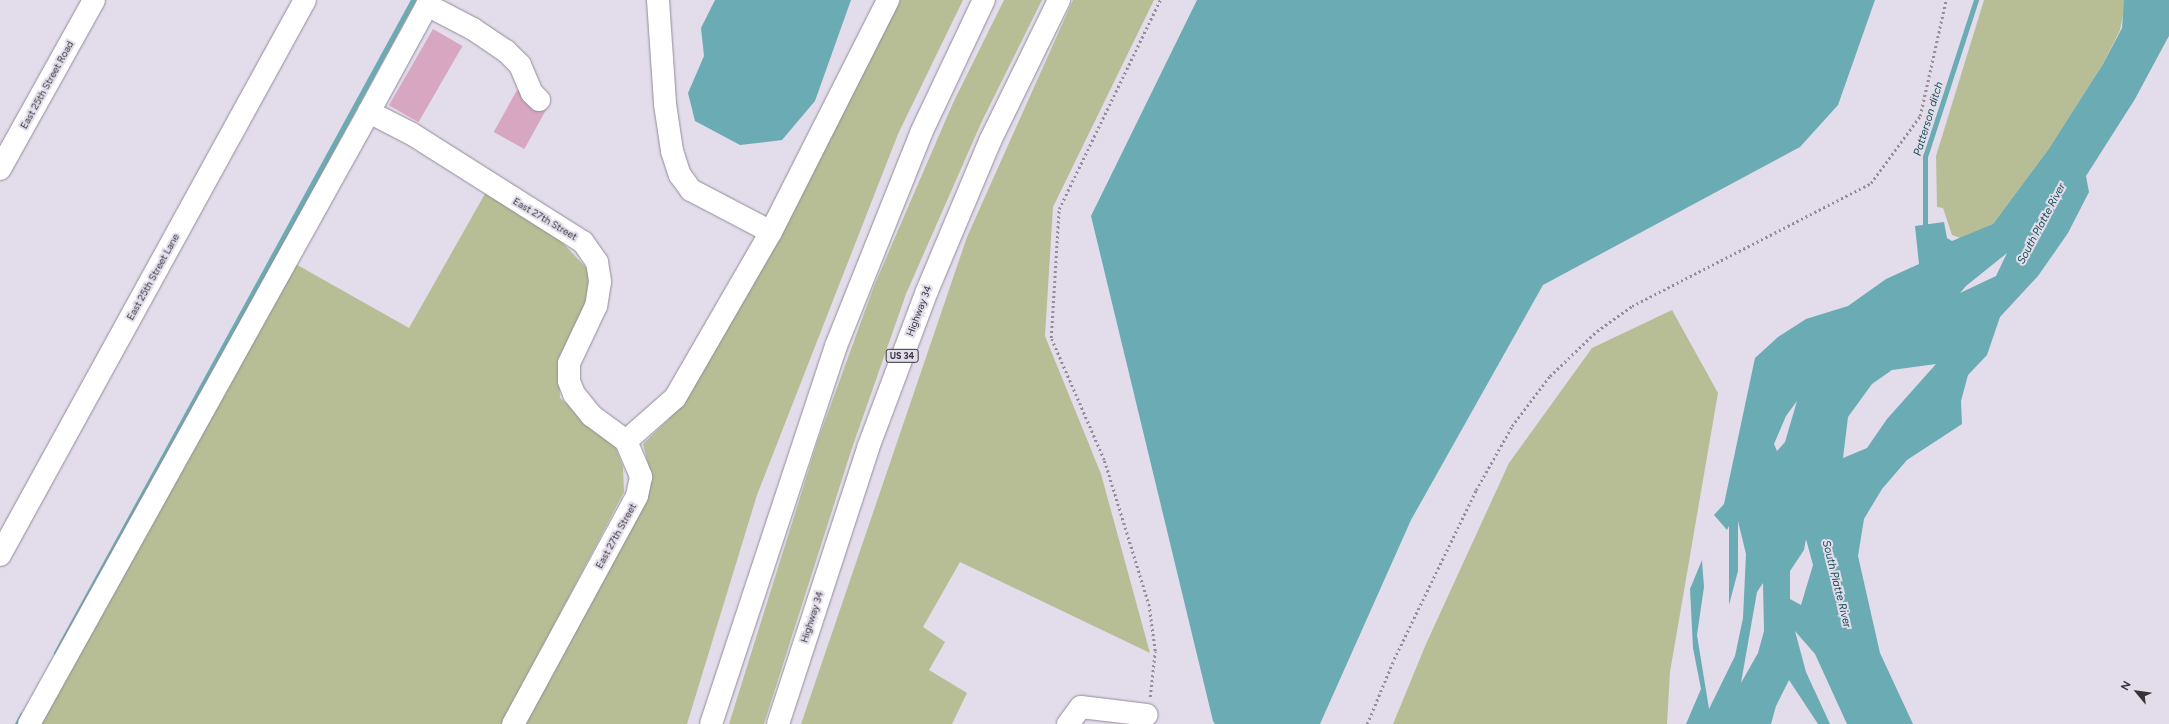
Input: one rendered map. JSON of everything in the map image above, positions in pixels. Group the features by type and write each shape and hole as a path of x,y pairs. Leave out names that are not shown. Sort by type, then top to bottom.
{"main road":[{"name":"East 25th Street Road","path":"0,169 94,0"},
{"name":"East 25th Street Lane","path":"0,555 305,0"},
{"path":"658,0 665,104 672,151 680,175 692,190 771,232"},
{"path":"626,441 676,398 771,232 888,0"},
{"path":"711,724 836,346 922,133 984,0"},
{"name":"Highway 34","path":"778,724 868,448 926,291 990,141 1059,0"},
{"path":"29,724 428,3 473,29 506,51 520,65 532,93 539,100"},
{"name":"East 27th Street","path":"369,112 412,134 583,242 598,262 600,282 596,306 569,363 569,381 574,394 592,416 626,441 641,477 637,496 513,724"},
{"path":"1068,724 1081,707 1147,715"}],"path":[{"path":"1147,715 1155,652 1149,606 1104,460 1052,338 1059,209 1160,0"},
{"path":"1367,724 1394,659 1476,490 1512,426 1550,376 1597,332 1632,306 1871,183 1920,116 1946,0"}],"green space":[{"path":"899,0 963,0 898,134 757,495 687,724 518,724 651,475 643,444 669,419"},
{"path":"1004,0 1042,0 982,121 906,294 851,451 764,724 729,724 818,440 874,286 953,103"},
{"path":"1073,0 1154,0 1053,207 1045,336 1101,474 1150,653 960,562 923,627 945,642 929,670 967,693 952,724 801,724 967,237"},
{"path":"1984,0 2126,0 2120,30 2103,64 2048,150 1993,224 1963,239 1952,235 1943,208 1937,207 1936,156"},
{"path":"486,192 561,241 590,272 584,313 558,361 560,398 614,443 623,467 624,492 502,724 41,724 292,262 409,328"},
{"path":"1672,310 1718,393 1670,672 1667,724 1393,724 1426,644 1509,463 1592,348"}],"water":[{"path":"715,0 851,0 815,101 782,140 740,145 695,121 688,93 704,56 701,28"},
{"path":"1197,0 1875,0 1838,105 1800,147 1543,285 1411,520 1320,724 1215,724 1213,721 1091,216"},
{"name":"South Platte River","path":"2124,0 2169,0 2169,36 2135,99 2086,176 2089,192 2068,233 2038,276 2000,317 1987,355 1968,375 1961,401 1962,424 1907,460 1882,489 1864,519 1858,556 1880,653 1913,724 1847,724 1815,654 1795,631 1806,672 1830,724 1818,724 1789,680 1776,706 1771,724 1686,724 1701,689 1693,648 1690,589 1702,560 1704,587 1697,635 1709,709 1735,656 1743,618 1746,554 1738,521 1738,571 1729,605 1729,526 1727,530 1714,515 1724,504 1755,358 1778,337 1806,319 1848,306 1886,279 1919,264 1915,226 1944,222 1947,238 1952,241 1993,224 2048,150 2103,64 2122,28","holes":["2007,253 1996,276 1960,293 1966,286","1936,364 1887,419 1867,448 1843,458 1848,417 1872,384 1892,370","1797,401 1785,442 1777,451 1774,444 1786,416","1806,539 1813,565 1801,605 1790,599 1790,571 1804,550","1763,583 1764,631 1758,653 1741,683 1757,592"]}],"building":[{"path":"433,29 462,46 418,122 389,105"},
{"path":"517,90 548,107 524,149 494,132"}],"waterway":[{"path":"56,653 413,0"},
{"name":"Patterson ditch","path":"1925,231 1925,157 1976,0"},
{"path":"17,724 22,715"}]}
